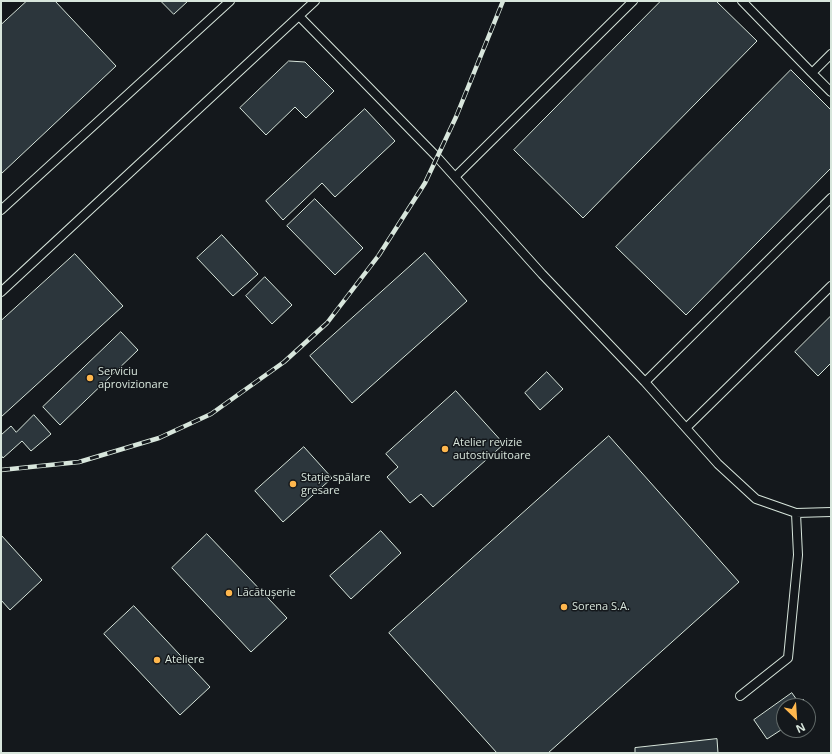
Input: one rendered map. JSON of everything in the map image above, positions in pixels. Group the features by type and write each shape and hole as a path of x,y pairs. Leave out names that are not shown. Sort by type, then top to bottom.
{"lane":[{"path":"1,210 230,1"},
{"path":"1,292 315,1"},
{"path":"455,177 633,1"},
{"path":"742,1 831,92"},
{"path":"299,16 432,151 542,274 645,382 718,464 756,499 796,513 831,512"},
{"path":"812,73 831,54"},
{"path":"645,382 831,198"},
{"path":"686,428 831,286"},
{"path":"740,696 788,658 798,555 796,513"}],"building":[{"path":"27,1 55,1 116,66 1,174 1,25"},
{"path":"161,1 188,1 174,14"},
{"path":"661,1 716,1 757,41 583,218 514,150"},
{"path":"289,61 305,62 334,91 306,118 295,107 266,135 240,108"},
{"path":"791,70 831,110 831,168 686,315 616,247"},
{"path":"365,109 395,141 335,197 322,183 283,220 266,201"},
{"path":"315,199 363,248 335,275 287,226"},
{"path":"222,235 258,274 233,296 197,258"},
{"path":"425,253 467,301 352,403 310,356"},
{"path":"75,254 123,306 1,417 1,321"},
{"path":"265,277 292,305 272,324 246,296"},
{"path":"831,316 831,363 818,376 795,352"},
{"name":"Serviciu aprovizionare","path":"121,332 138,350 60,425 43,407"},
{"path":"547,372 563,389 540,410 525,393"},
{"name":"Atelier revizie autostivuitoare","path":"456,391 504,444 433,507 421,494 410,503 387,477 398,467 386,454"},
{"path":"34,415 51,434 31,451 22,441 3,458 1,455 1,435 11,426 16,432"},
{"name":"Sorena S.A.","path":"609,436 739,582 548,753 497,753 389,633"},
{"name":"Stație spălare gresare","path":"304,447 332,478 283,522 255,491"},
{"path":"381,531 401,553 351,599 330,576"},
{"name":"Lăcătușerie","path":"207,534 287,618 251,652 172,568"},
{"path":"1,535 42,580 10,610 1,600"},
{"name":"Ateliere","path":"134,606 210,687 180,715 104,634"},
{"path":"792,693 796,698 785,698"},
{"path":"776,704 776,733 767,739 754,720"},
{"path":"717,739 718,753 635,753 635,748"}],"railway":[{"path":"1,470 79,462 159,438 211,414 284,362 327,323 379,255 425,183 456,117 503,1"}],"place":[{"name":"Serviciu aprovizionare","path":"90,378"},
{"name":"Atelier revizie autostivuitoare","path":"445,449"},
{"name":"Stație spălare gresare","path":"293,484"},
{"name":"Lăcătușerie","path":"229,593"},
{"name":"Sorena S.A.","path":"564,607"},
{"name":"Ateliere","path":"157,660"}]}
